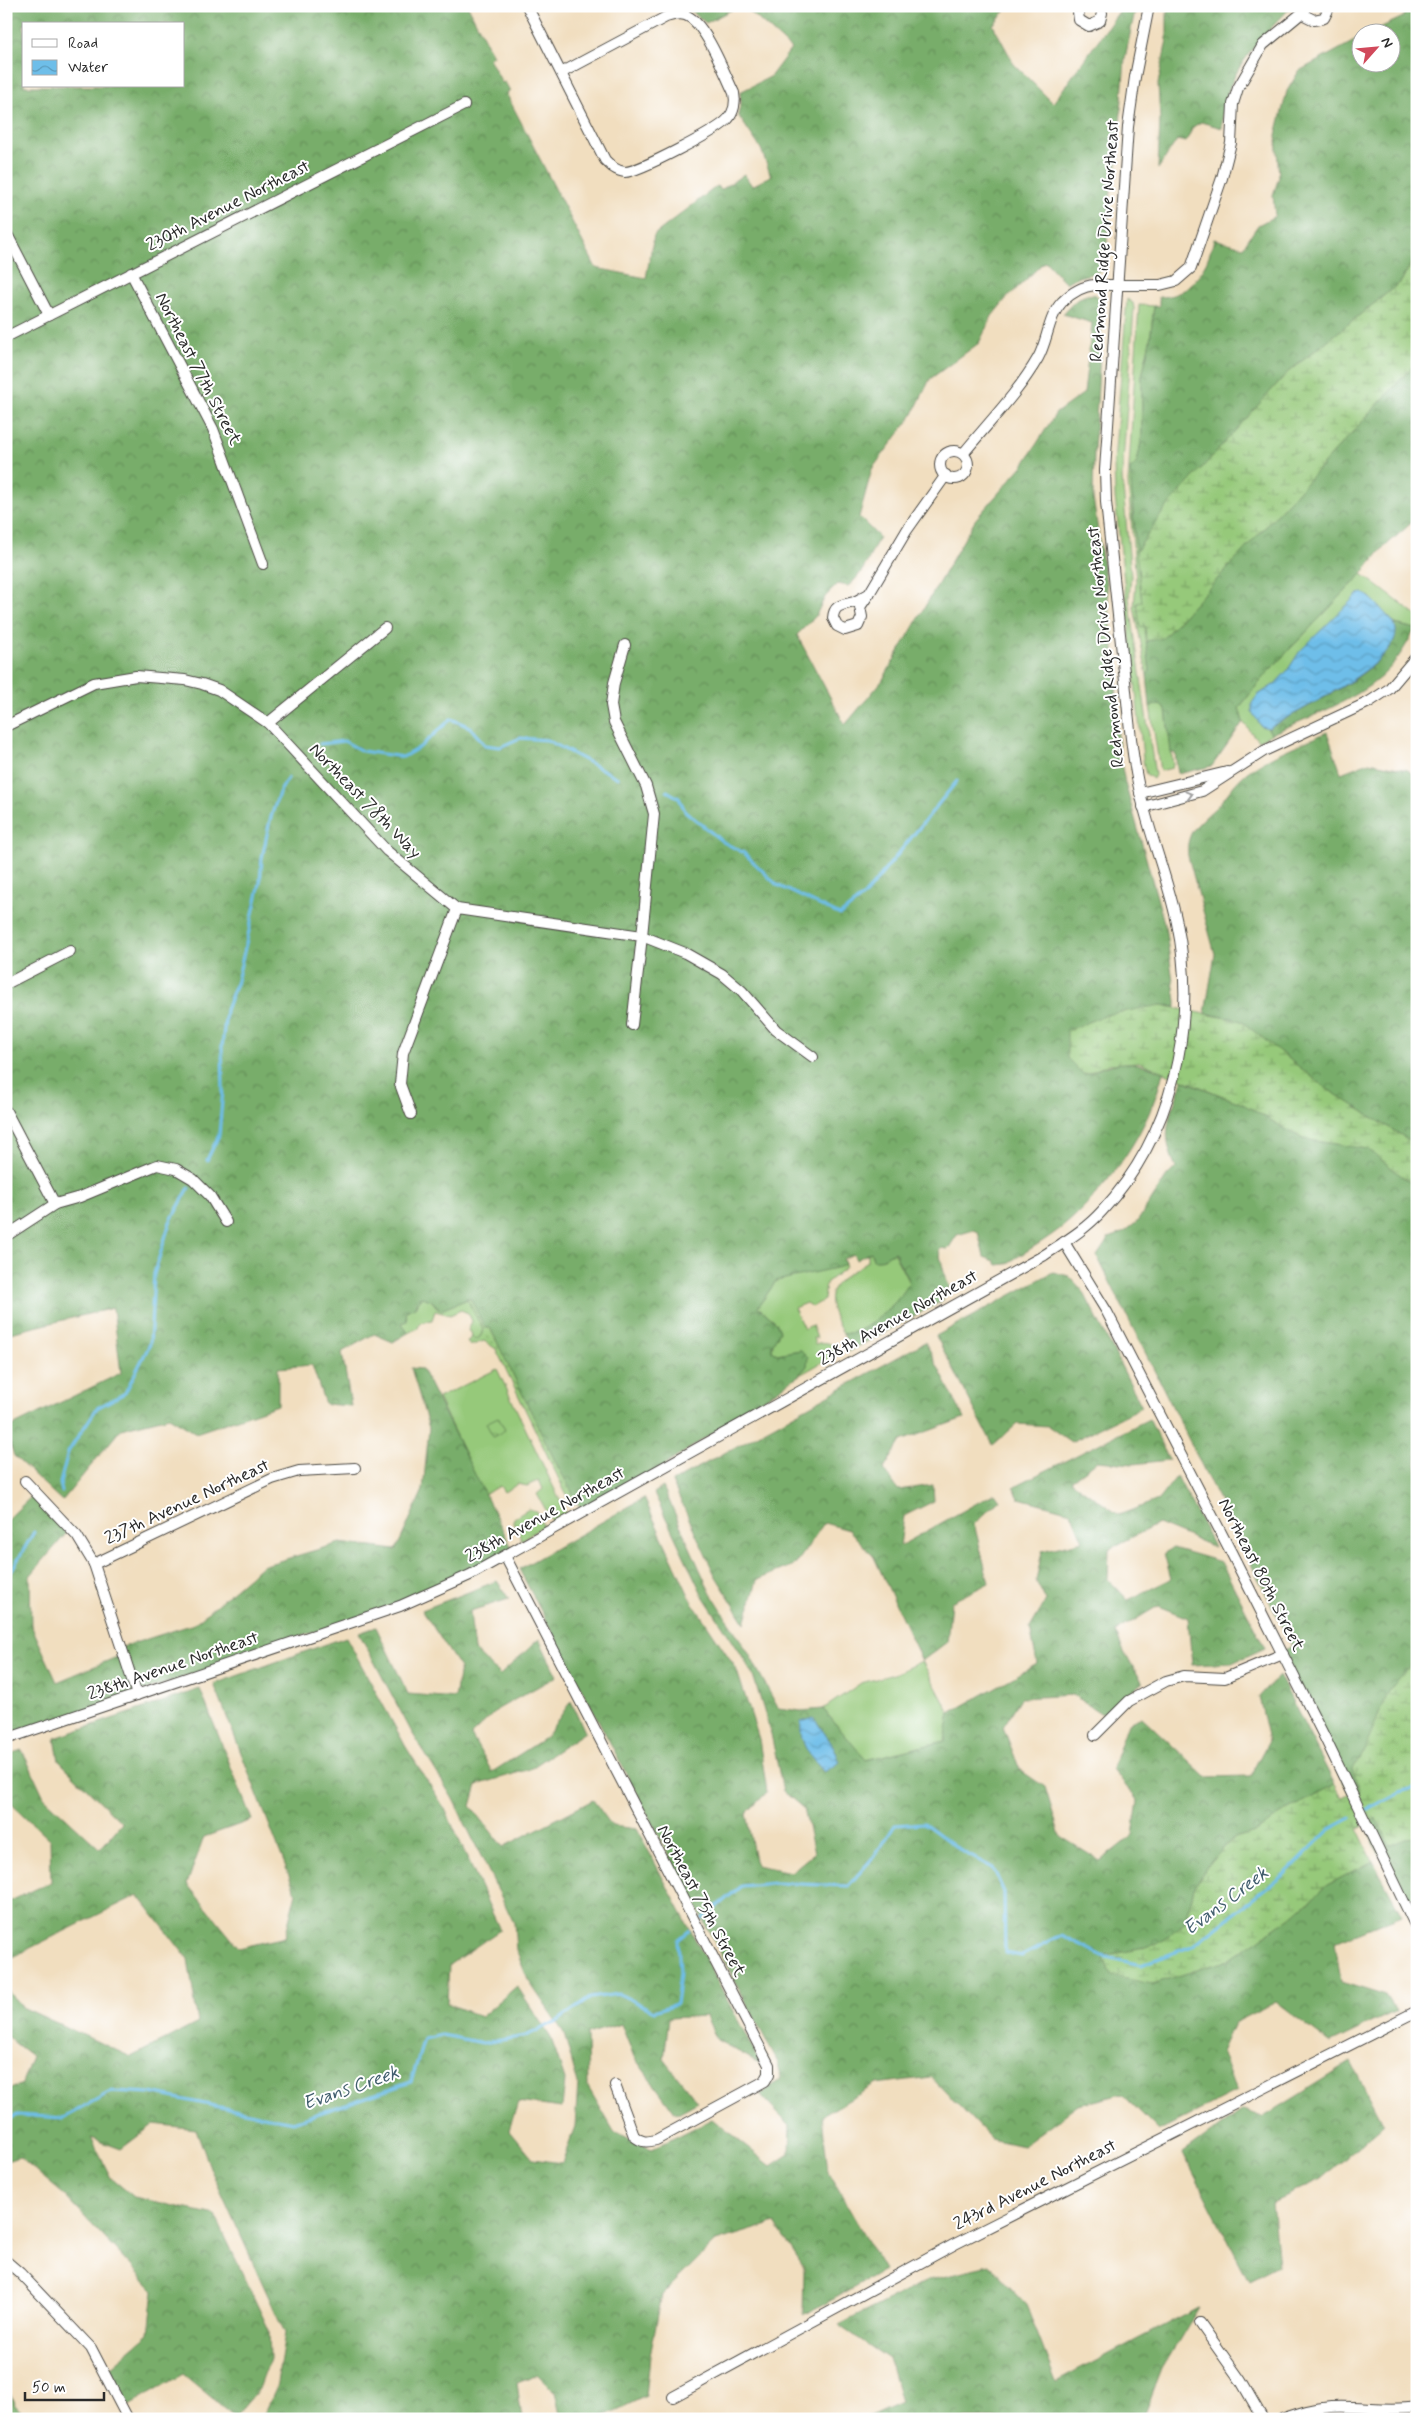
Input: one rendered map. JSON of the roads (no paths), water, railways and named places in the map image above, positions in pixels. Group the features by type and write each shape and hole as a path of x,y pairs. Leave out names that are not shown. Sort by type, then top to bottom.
{"street":[{"path":"527,6 561,74 605,160 614,169 623,172 640,169 728,120 733,110 735,97 699,24 684,14 666,17 561,74"},
{"path":"1080,6 1078,12 1079,20 1090,26 1100,21 1102,13 1100,6"},
{"name":"Redmond Ridge Drive Northeast","path":"1064,1242 1090,1222 1120,1189 1142,1154 1160,1118 1176,1071 1185,1002 1185,970 1177,921 1143,807 1132,750 1106,502 1105,470 1128,127 1135,77 1149,6"},
{"path":"963,454 1032,368 1040,355 1054,314 1062,302 1085,286 1160,285 1176,281 1191,268 1222,178 1231,143 1233,104 1238,88 1263,45 1302,9 1310,19 1319,20 1327,15 1330,6"},
{"name":"230th Avenue Northeast","path":"6,337 464,105"},
{"path":"6,232 49,314"},
{"name":"Northeast 77th Street","path":"131,273 213,429 264,564"},
{"path":"950,452 963,454 968,462 964,475 956,479 946,475 941,466 943,457 950,452"},
{"path":"868,594 907,530 946,475"},
{"path":"268,723 386,628"},
{"path":"625,645 614,683 611,704 614,722 646,786 654,814 632,1025"},
{"path":"1143,807 1202,791 1264,751 1369,702 1389,688 1417,656"},
{"name":"Northeast 78th Way","path":"6,726 76,690 94,683 136,676 185,680 219,690 268,723 386,851 457,909"},
{"path":"1140,793 1230,772"},
{"path":"411,1114 400,1084 403,1053 457,909 642,936 685,953 722,974 742,991 776,1030 813,1057"},
{"path":"6,984 70,950"},
{"path":"6,1111 54,1204"},
{"path":"6,1236 54,1204 80,1197 148,1167 166,1165 184,1174 204,1190 226,1222"},
{"name":"238th Avenue Northeast","path":"6,1739 406,1603 463,1579 1022,1268 1064,1242"},
{"name":"Northeast 80th Street","path":"1064,1242 1107,1312 1282,1654 1417,1929"},
{"name":"237th Avenue Northeast","path":"94,1564 272,1479 299,1471 355,1468"},
{"path":"25,1481 77,1536 94,1564 137,1695"},
{"name":"Northeast 75th Street","path":"505,1556 769,2065 769,2074 765,2081 656,2140 647,2142 640,2141 634,2136 615,2085"},
{"path":"1095,1735 1129,1701 1166,1681 1184,1676 1225,1678 1282,1654"},
{"name":"243rd Avenue Northeast","path":"673,2397 955,2244 1417,2011"},
{"path":"6,2261 20,2272 91,2348 128,2419"},
{"path":"1200,2323 1241,2381 1263,2419"},
{"path":"1282,2419 1306,2411 1333,2407 1378,2410 1417,2407"}],"water":[{"path":"1363,593 1374,601 1394,623 1396,633 1391,646 1379,660 1362,673 1320,700 1268,728 1261,726 1252,712 1252,703 1258,695 1275,684 1287,671 1300,651 1358,594"},
{"path":"814,1718 834,1747 840,1762 824,1772 806,1749 802,1737 801,1722"}],"waterway":[{"path":"320,744 344,741 362,751 403,757 420,747 451,719 470,727 485,745 500,747 520,738 547,740 618,778"},
{"path":"207,1160 219,1135 223,1089 222,1047 226,1010 237,981 249,931 260,883 262,858 270,820 279,793 288,778"},
{"path":"667,791 679,798 685,811 723,842 744,853 777,885 840,915 864,896 957,781"},
{"path":"62,1492 60,1483 68,1452 97,1408 125,1393 150,1344 154,1274 170,1222 189,1188"},
{"path":"6,1580 34,1532"},
{"path":"1366,1810 1400,1792 1417,1787"},
{"name":"Evans Creek","path":"702,1919 741,1886 775,1883 848,1886 877,1853 895,1825 924,1823 963,1852 993,1868 1004,1892 1005,1953 1022,1956 1062,1935 1102,1956 1141,1965 1192,1946 1286,1873 1330,1829 1351,1818"},
{"name":"Evans Creek","path":"6,2120 18,2115 63,2118 112,2091 151,2093 293,2122 411,2082 424,2039 442,2035 483,2043 526,2036 559,2020 590,1998 619,1994 654,2011 676,2004 680,1973 678,1940 689,1931"}]}
